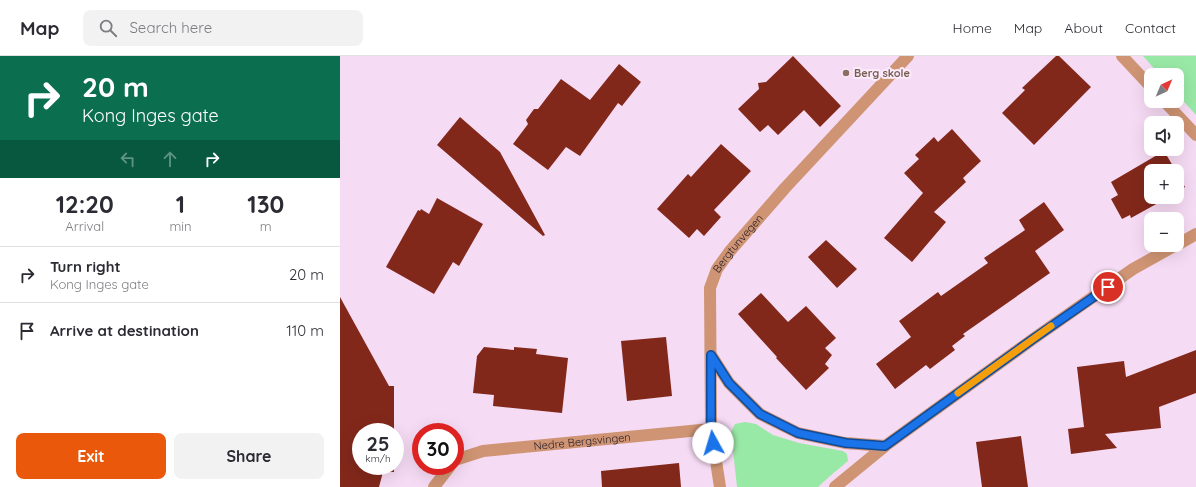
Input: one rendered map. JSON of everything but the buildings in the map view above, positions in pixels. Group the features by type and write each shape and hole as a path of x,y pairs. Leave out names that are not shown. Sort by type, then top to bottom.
{"street":[{"name":"Bergtunvegen","path":"720,487 711,429 710,288 717,269 730,251 784,188 908,56"},
{"path":"1122,56 1144,80"},
{"path":"1171,108 1196,135"},
{"path":"1184,241 1196,234"},
{"path":"835,487 885,446 1027,343 1127,274 1165,252"},
{"path":"711,355 729,383 760,414 798,433 846,443 885,446"},
{"name":"Nedre Bergsvingen","path":"464,457 483,451 711,429"},
{"path":"434,487 443,475"}],"green space":[{"path":"1143,56 1196,56 1196,115 1184,102 1184,68 1154,68"},
{"path":"745,422 756,424 773,435 799,443 843,451 847,454 848,461 818,487 737,487 731,432 735,424"}],"slow traffic":[{"path":"958,393 1051,326"}],"place":[{"name":"Berg skole","path":"846,73"}],"route":[{"path":"713,443 711,429 711,355 729,383 760,414 798,433 846,443 885,446 1033,339 1108,287"}]}
